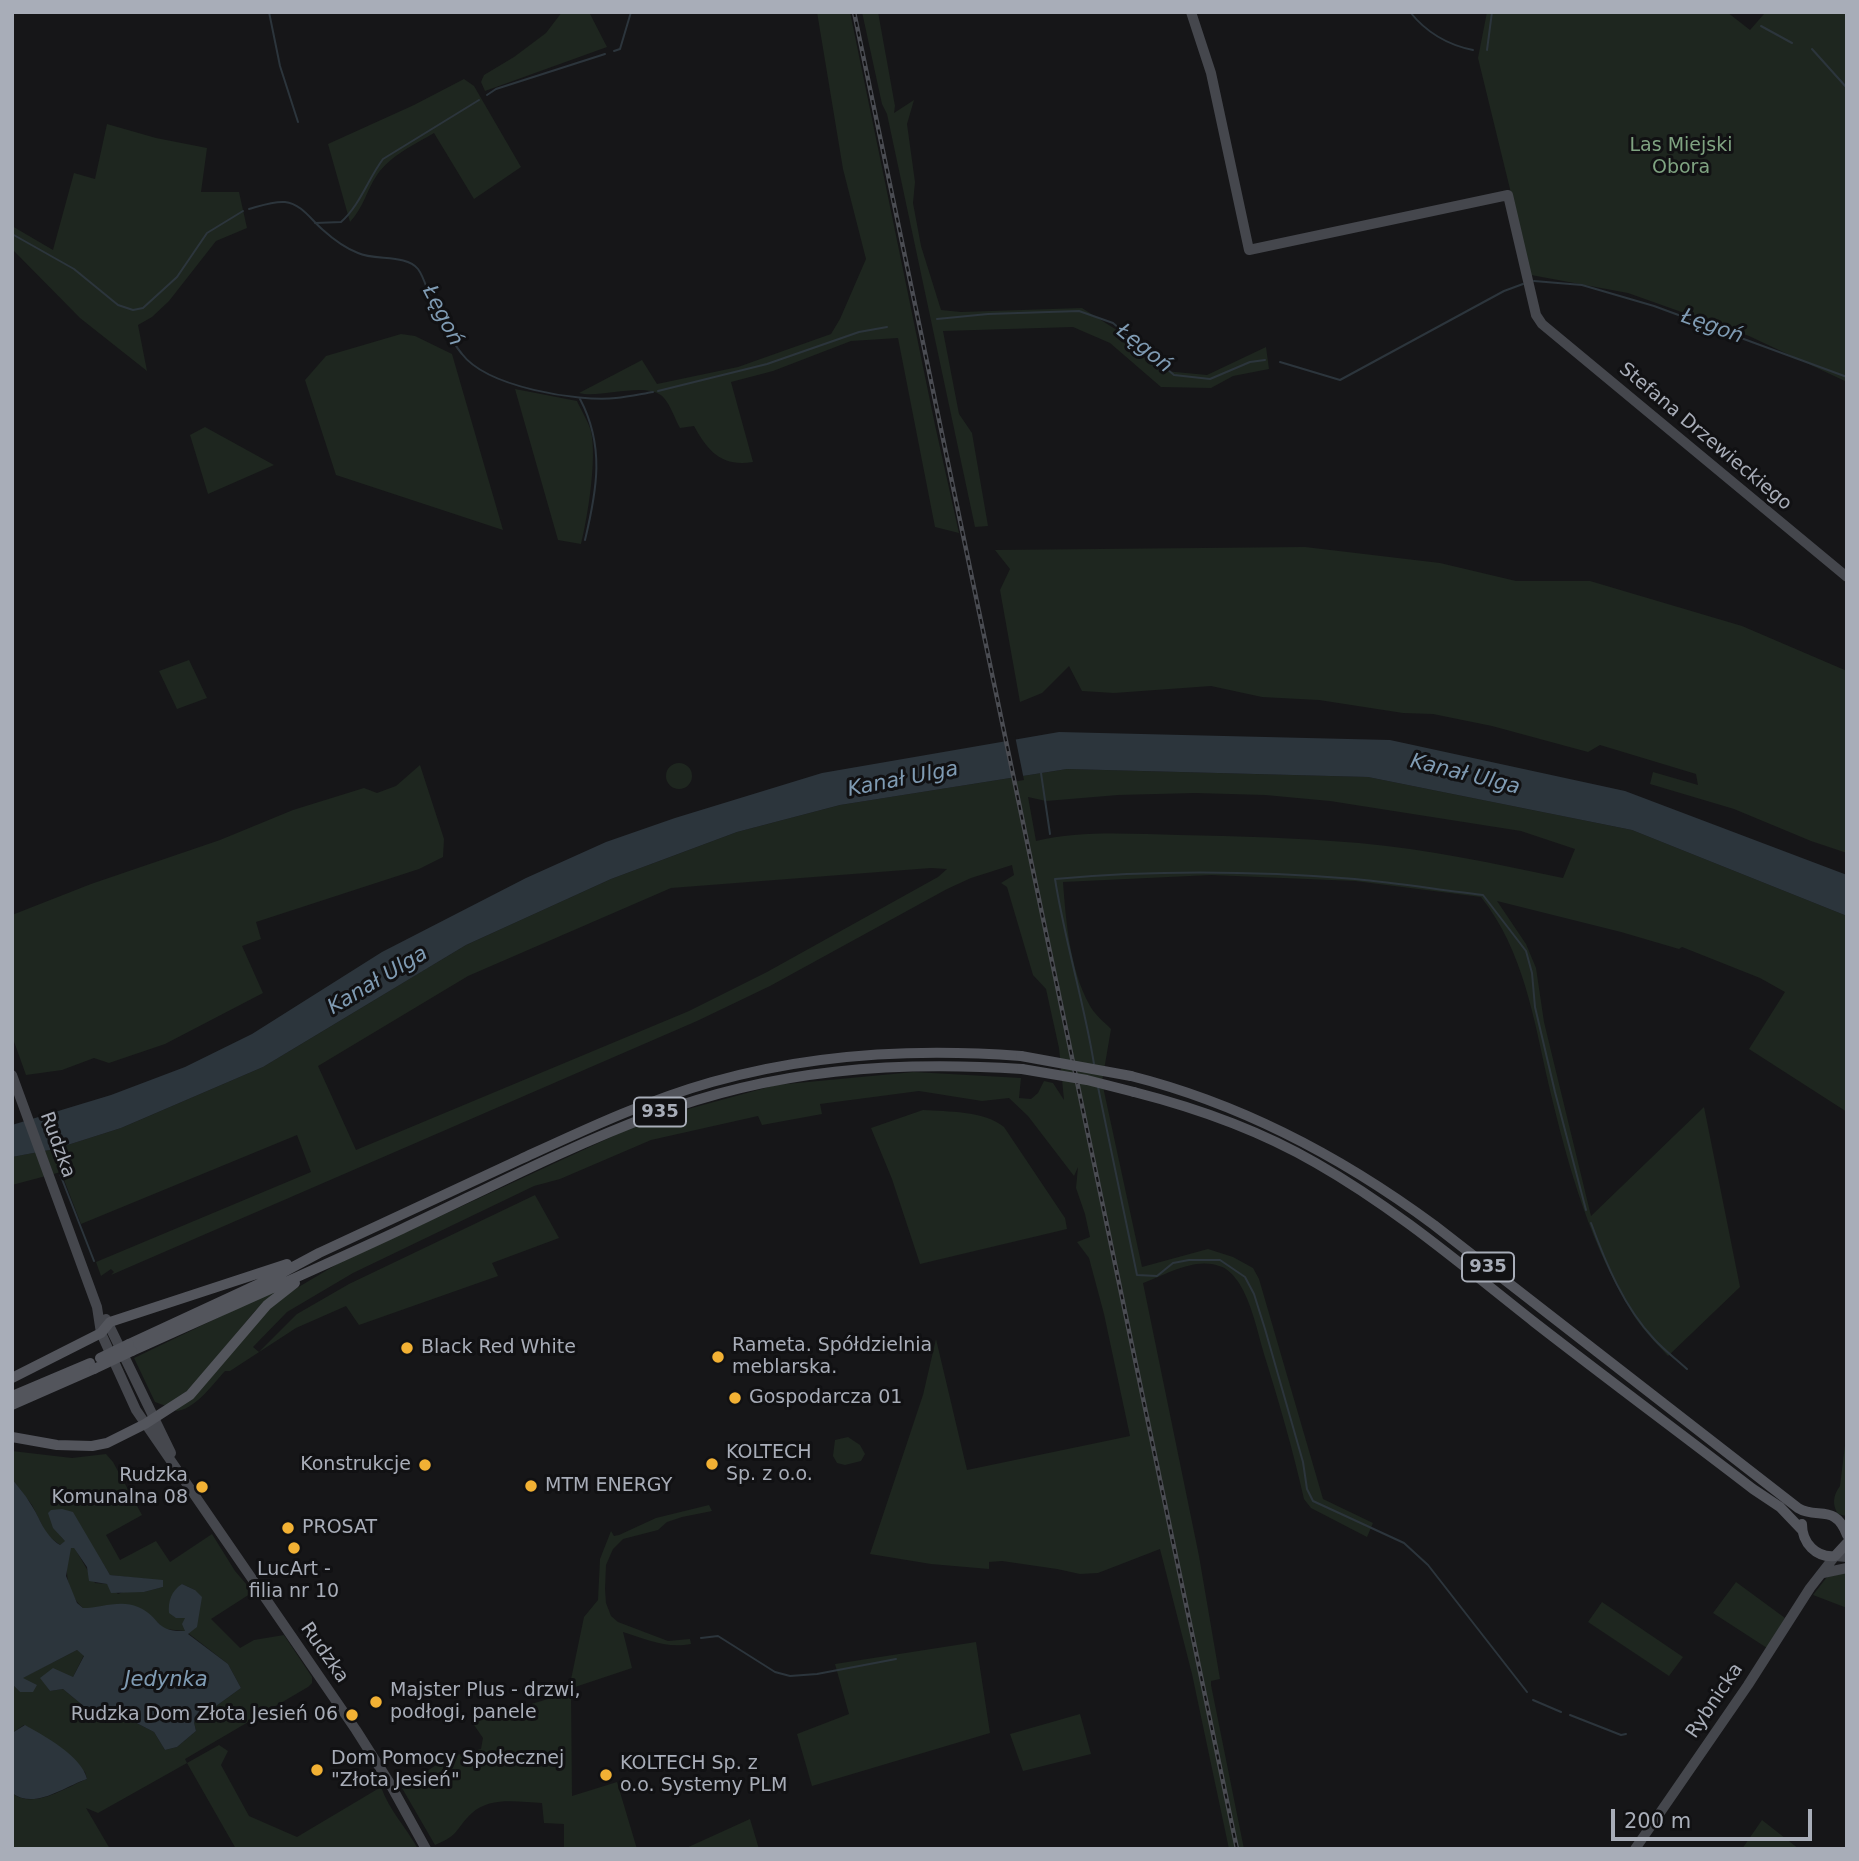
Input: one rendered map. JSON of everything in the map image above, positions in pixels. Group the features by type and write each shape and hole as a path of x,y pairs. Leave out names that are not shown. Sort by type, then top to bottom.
{"main road":[{"name":"935","path":"12,1405 320,1253 647,1102 793,1063 867,1054 939,1052 1021,1056 1131,1076 1176,1089 1252,1117 1320,1150 1367,1178 1434,1225 1798,1508 1805,1512 1828,1514 1843,1521 1847,1535"},
{"name":"935","path":"131,1348 325,1265 616,1130 721,1093 794,1077 867,1067 939,1065 1022,1069 1087,1080 1170,1101 1247,1129 1315,1163 1369,1196 1455,1259 1572,1351 1780,1507 1802,1530 1806,1543 1820,1555"},
{"path":"12,1378 105,1328 320,1253"},
{"path":"12,1437 92,1447 107,1443 149,1422 190,1395 267,1305 287,1288 325,1265"},
{"name":"935","path":"12,1396 93,1366"},
{"path":"1802,1530 1804,1521 1814,1512"},
{"path":"1820,1555 1841,1556 1847,1544"}],"street":[{"name":"Stefana Drzewieckiego","path":"1191,12 1211,72 1249,250 1508,195 1536,315 1542,324 1847,578"},
{"name":"Rudzka","path":"12,1075 125,1389 356,1730 426,1849"},
{"path":"1820,1555 1823,1573 1847,1568"},
{"name":"Rybnicka","path":"1635,1849 1748,1685 1810,1588 1841,1556"}],"green space":[{"path":"562,12 589,12 607,47 485,91 481,82 484,75 546,33"},
{"path":"817,12 850,12 959,533 935,527 898,338 851,341 773,371 731,382 753,462 732,462 710,450 694,426 680,428 666,401 657,393 636,390 579,393 642,360 657,384 738,367 831,334 866,259 843,169"},
{"path":"862,12 878,12 894,113 914,100 907,124 915,182 913,203 921,246 941,310 961,312 1082,308 1123,334 1165,371 1207,375 1266,347 1269,369 1233,376 1211,388 1161,387 1110,343 1073,327 943,331 959,414 972,433 988,526 975,527 887,114 882,104"},
{"name":"Las Miejski Obora","path":"1487,12 1727,12 1750,30 1763,12 1847,12 1847,382 1749,336 1628,293 1531,275 1478,58"},
{"path":"464,79 474,86 521,167 474,199 434,133 403,151 383,168 350,222 328,144"},
{"path":"107,124 156,138 207,148 201,192 239,192 247,228 216,241 169,301 152,317 138,325 147,371 80,318 12,249 12,226 53,250 74,173 95,179"},
{"path":"401,334 415,336 452,354 503,530 336,475 305,380 326,356"},
{"path":"515,389 577,401 588,423 593,443 592,471 581,544 558,540"},
{"path":"205,427 274,465 208,494 190,435"},
{"path":"1305,547 1440,563 1516,581 1590,581 1742,626 1847,671 1847,853 1734,809 1650,784 1653,772 1698,785 1696,774 1600,745 1588,752 1492,726 1433,714 1403,713 1319,700 1262,697 1211,686 1114,693 1082,691 1069,666 1042,693 1020,702 1000,590 1010,569 995,550"},
{"path":"189,660 207,698 177,709 159,671"},
{"path":"679,763 688,767 692,776 688,785 679,789 670,785 666,776 670,767"},
{"path":"420,765 444,839 443,857 419,869 256,922 261,939 242,946 263,993 165,1044 109,1063 94,1058 62,1070 26,1075 12,1036 12,915 91,884 220,840 293,810 364,788 377,793 396,786"},
{"path":"1067,769 1368,777 1632,830 1847,916 1847,1112 1749,1049 1785,992 1760,978 1682,947 1679,949 1497,901 1526,944 1536,968 1544,1022 1591,1216 1704,1107 1740,1287 1668,1356 1636,1319 1594,1236 1564,1146 1526,987 1508,940 1481,897 1355,881 1211,875 1063,882 1077,976 1091,1008 1111,1029 1102,1082 1142,1267 1208,1249 1233,1257 1253,1268 1259,1279 1323,1499 1373,1523 1367,1537 1311,1508 1304,1499 1254,1317 1244,1291 1233,1275 1222,1267 1200,1264 1180,1268 1143,1283 1199,1556 1220,1679 1211,1681 1211,1685 1244,1849 1229,1849 1192,1674 1160,1549 1098,1573 1080,1574 1002,1561 989,1562 989,1569 931,1564 870,1554 923,1395 936,1339 967,1470 1130,1436 1089,1258 1077,1242 1090,1237 1076,1188 1078,1167 1074,1176 1028,1116 1009,1098 982,1101 919,1091 820,1104 822,1114 762,1125 758,1116 651,1140 560,1179 534,1186 353,1273 287,1312 253,1347 259,1352 297,1314 349,1284 535,1195 559,1238 492,1263 498,1276 359,1325 346,1306 296,1328 230,1371 225,1371 196,1402 175,1411 208,1380 275,1301 339,1263 648,1120 776,1085 914,1072 1021,1078 1019,1098 1031,1099 1038,1093 1044,1081 1053,1083 1064,1100 1059,1048 1046,989 1033,975 1007,887 1001,883 1014,875 1012,865 947,889 770,986 697,1021 111,1275 114,1272 111,1269 101,1276 96,1262 311,1172 297,1135 81,1224 61,1172 12,1185 12,1157 55,1149 121,1128 263,1067 466,945 611,879 737,832 840,805","holes":["1118,795 1265,795 1330,801 1521,831 1575,849 1563,878 1436,853 1336,841 1107,834 1071,835 1036,841 1028,797 1046,801","947,869 938,877 767,972 689,1011 356,1150 318,1066 468,976 671,888"]},
{"path":"923,1110 986,1117 1004,1127 1065,1218 1067,1229 920,1264 892,1179 871,1128"},
{"path":"284,1286 255,1311 189,1390 166,1406 155,1402 134,1358"},
{"path":"1847,1429 1846,1516 1838,1514 1834,1500 1840,1486"},
{"path":"848,1437 860,1445 865,1454 861,1461 845,1465 837,1463 833,1456 835,1440"},
{"path":"12,1451 72,1458 106,1454 142,1515 106,1535 120,1560 156,1541 170,1562 212,1534 235,1571 253,1592 211,1619 240,1648 254,1640 284,1635 312,1677 312,1683 308,1687 185,1759 187,1763 98,1813 86,1808 110,1849 12,1849 12,1793 21,1798 39,1798 87,1779 85,1772 24,1725 12,1733 12,1684 20,1692 22,1678 77,1650 84,1655 73,1677 41,1678 50,1691 63,1689 86,1708 117,1713 154,1732 165,1750 177,1747 196,1731 194,1722 241,1688 228,1664 188,1633 195,1590 182,1584 176,1618 185,1618 186,1631 164,1629 155,1620 83,1608 77,1602 70,1588 67,1564 70,1548 74,1547 95,1583 107,1584 118,1594 163,1587 163,1581 110,1575 102,1562 60,1536 66,1541 60,1545 47,1535 32,1505 12,1479"},
{"path":"709,1505 712,1511 682,1517 667,1522 658,1530 623,1539 613,1549 606,1565 606,1603 611,1616 618,1622 668,1641 690,1639 691,1644 665,1644 623,1632 632,1668 569,1689 584,1617 598,1600 600,1559 611,1531 614,1536 619,1535 656,1518"},
{"path":"1847,1572 1847,1608 1813,1595 1827,1577"},
{"path":"1736,1582 1785,1618 1767,1648 1713,1613"},
{"path":"1602,1602 1683,1657 1669,1676 1588,1622"},
{"path":"976,1642 990,1733 812,1786 797,1734 849,1714 835,1664"},
{"path":"571,1692 572,1796 617,1782 637,1849 564,1849 564,1824 544,1823 542,1803 515,1801 496,1802 479,1808 453,1835 435,1845 402,1788 448,1757 481,1749 483,1738 472,1722"},
{"path":"1080,1714 1091,1754 1023,1771 1010,1734"},
{"path":"219,1745 228,1751 221,1765 249,1816 297,1837 381,1787 388,1803 418,1849 236,1849 187,1763"},
{"path":"750,1819 759,1849 684,1849"},
{"path":"1762,1820 1799,1849 1742,1849"}],"water":[{"name":"Kanał Ulga","path":"1059,732 1390,740 1625,791 1847,875 1847,916 1632,830 1368,777 1067,769 840,805 737,832 611,879 466,945 263,1067 121,1128 55,1149 12,1157 12,1125 111,1095 185,1067 252,1034 382,952 526,878 606,842 822,773"},
{"name":"Jedynka","path":"12,1479 54,1541 60,1545 65,1541 53,1528 48,1513 62,1509 73,1512 110,1575 163,1580 163,1587 144,1592 111,1593 107,1584 89,1581 87,1567 74,1548 71,1548 66,1576 77,1603 83,1608 131,1605 145,1611 168,1629 185,1631 182,1624 185,1618 176,1618 169,1613 173,1593 182,1584 202,1597 197,1627 188,1634 228,1664 241,1688 194,1722 196,1731 177,1747 165,1750 154,1732 117,1713 86,1708 63,1689 50,1691 40,1678 53,1668 73,1677 84,1656 77,1650 23,1678 37,1685 33,1692 20,1692 12,1684"},
{"path":"25,1725 70,1755 78,1762 87,1779 40,1798 21,1798 12,1793 12,1733"}],"pier":[{"path":"1015,736 1024,780 1013,782 1004,738"}],"waterway":[{"path":"269,12 280,66 298,122"},
{"path":"614,51 620,49 631,12"},
{"path":"1410,12 1438,37 1473,50"},
{"path":"1487,50 1492,12"},
{"path":"1761,26 1792,43"},
{"path":"1812,49 1847,88"},
{"path":"487,95 496,89 605,54"},
{"path":"315,223 341,222 353,208 383,159 479,100"},
{"name":"Łęgoń","path":"249,209 276,202 291,203 335,240 353,251 413,264 420,272 441,320 457,348 474,366 491,375 557,395 599,399 653,392"},
{"name":"Łęgoń","path":"12,234 74,269 118,305 133,310 143,308 177,277 207,233 243,211"},
{"name":"Łęgoń","path":"1534,281 1582,285 1654,306 1847,377"},
{"name":"Łęgoń","path":"1280,362 1340,380 1504,291 1523,284"},
{"name":"Łęgoń","path":"937,319 988,314 1079,311 1113,323 1174,375 1210,379 1250,362 1265,360"},
{"name":"Łęgoń","path":"658,391 767,364 859,332 887,327"},
{"path":"580,399 588,417 596,451 593,503 585,540"},
{"path":"1041,773 1050,834"},
{"path":"1094,1064 1055,879 1167,873 1280,874 1371,881 1483,895 1526,951 1532,973 1535,1007 1586,1210"},
{"path":"1098,1087 1137,1275 1157,1276 1173,1263 1189,1260 1220,1260 1245,1277 1254,1294 1265,1329 1303,1462 1307,1489 1313,1501 1404,1543 1428,1565 1527,1692"},
{"path":"63,1146 70,1168 60,1174 94,1261"},
{"path":"1591,1223 1610,1269 1643,1327 1687,1369"},
{"path":"701,1638 718,1636 775,1672 790,1676 817,1674 896,1659"},
{"path":"1533,1700 1561,1712"},
{"path":"1570,1715 1621,1735 1626,1734"}],"railway":[{"path":"854,12 1237,1849"}],"place":[{"name":"Black Red White","path":"407,1348"},
{"name":"Rameta. Spółdzielnia meblarska.","path":"718,1357"},
{"name":"Gospodarcza 01","path":"735,1398"},
{"name":"KOLTECH Sp. z o.o.","path":"712,1464"},
{"name":"Konstrukcje","path":"425,1465"},
{"name":"MTM ENERGY","path":"531,1486"},
{"name":"Rudzka Komunalna 08","path":"202,1487"},
{"name":"PROSAT","path":"288,1528"},
{"name":"LucArt - filia nr 10","path":"294,1548"},
{"name":"Majster Plus - drzwi, podłogi, panele","path":"376,1702"},
{"name":"Rudzka Dom Złota Jesień 06","path":"352,1715"},
{"name":"Dom Pomocy Społecznej \"Złota Jesień\"","path":"317,1770"},
{"name":"KOLTECH Sp. z o.o. Systemy PLM","path":"606,1775"}]}
